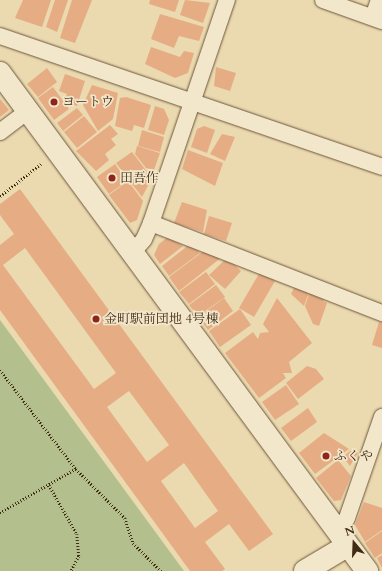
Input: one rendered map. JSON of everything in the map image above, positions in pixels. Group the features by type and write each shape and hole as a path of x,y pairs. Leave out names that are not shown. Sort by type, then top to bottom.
{"street":[{"path":"132,253 144,239 227,0"},
{"path":"323,0 377,19 379,0"},
{"path":"0,36 382,168"},
{"path":"0,73 342,540 367,571"},
{"path":"0,132 28,111"},
{"path":"150,222 382,313"},
{"path":"305,571 342,540 347,518 382,417"}],"path":[{"path":"0,196 49,158"},
{"path":"0,370 76,469 126,518 134,543 161,571"},
{"path":"0,513 76,469"},
{"path":"49,485 77,534 79,556 71,571"}],"green space":[{"path":"0,320 184,571 0,571"}],"building":[{"path":"23,0 51,0 42,27 15,18"},
{"path":"55,0 68,0 57,32 46,27"},
{"path":"72,0 92,0 75,43 60,38"},
{"path":"150,0 179,0 175,12 149,4"},
{"path":"185,0 210,3 203,23 180,15"},
{"path":"160,14 204,27 199,41 179,36 174,48 151,39"},
{"path":"151,47 180,57 184,51 194,53 188,73 175,78 145,64"},
{"path":"216,67 236,73 230,91 214,86"},
{"path":"47,68 57,82 38,97 27,84"},
{"path":"65,74 85,81 77,106 64,101 67,94 59,91"},
{"path":"92,85 118,93 113,119 98,131 83,105"},
{"path":"53,87 69,109 54,120 38,98"},
{"path":"126,97 151,105 144,128 134,125 132,131 115,126 120,98"},
{"path":"0,99 9,110 0,117"},
{"path":"155,106 164,109 169,120 164,135 148,130"},
{"path":"77,108 83,115 63,131 57,123"},
{"path":"84,116 97,132 77,148 64,132"},
{"path":"110,125 118,134 111,139 116,145 105,154 109,160 96,171 76,151"},
{"path":"204,126 215,130 207,153 191,147 197,129"},
{"path":"142,130 164,137 160,152 138,146"},
{"path":"222,134 235,137 225,161 210,154"},
{"path":"137,146 160,153 154,170 146,168 135,154"},
{"path":"188,150 223,163 215,186 182,169"},
{"path":"132,152 152,178 142,197 116,163"},
{"path":"115,164 127,181 109,194 97,177"},
{"path":"128,181 143,201 137,220 130,223 109,195"},
{"path":"20,189 273,534 249,551 229,524 205,542 225,569 222,571 190,571 0,310 0,245 14,234 0,215 0,204","holes":["25,248 116,373 94,389 3,265","129,391 169,445 147,462 107,407","184,463 218,511 195,528 161,481"]},
{"path":"182,202 207,210 203,232 174,223"},
{"path":"209,216 232,223 226,241 204,234"},
{"path":"168,237 183,246 160,264 154,255 159,244"},
{"path":"190,244 200,253 169,276 162,266"},
{"path":"205,250 222,257 179,291 169,277"},
{"path":"227,258 241,271 225,289 209,275"},
{"path":"206,272 215,284 189,304 179,292"},
{"path":"260,272 275,281 254,317 239,308"},
{"path":"216,285 225,297 198,316 189,305"},
{"path":"295,286 309,292 304,306 291,294"},
{"path":"310,291 325,297 323,301 327,303 319,326 313,324 305,306"},
{"path":"224,298 233,311 208,330 198,317"},
{"path":"277,298 312,343 289,362 292,373 283,373 286,378 259,398 225,353 253,332 258,339 260,333 269,332 263,324"},
{"path":"240,309 251,325 220,347 209,331"},
{"path":"379,322 382,322 382,348 372,345"},
{"path":"307,366 316,369 324,379 298,399 286,383"},
{"path":"286,385 299,404 275,420 262,402"},
{"path":"308,408 317,422 291,441 281,428"},
{"path":"324,433 349,449 315,474 299,453"},
{"path":"351,450 358,453 350,466 343,457"},
{"path":"338,460 351,476 341,500 334,501 316,478"},
{"path":"364,502 382,508 382,530 365,542 355,525"},
{"path":"382,531 382,553 375,558 365,543"},
{"path":"382,555 382,568 377,558"}],"place":[{"name":"ヨートウ","path":"54,102"},
{"name":"田吾作","path":"112,178"},
{"name":"金町駅前団地 4号棟","path":"96,319"},
{"name":"ふくや","path":"326,456"}]}
